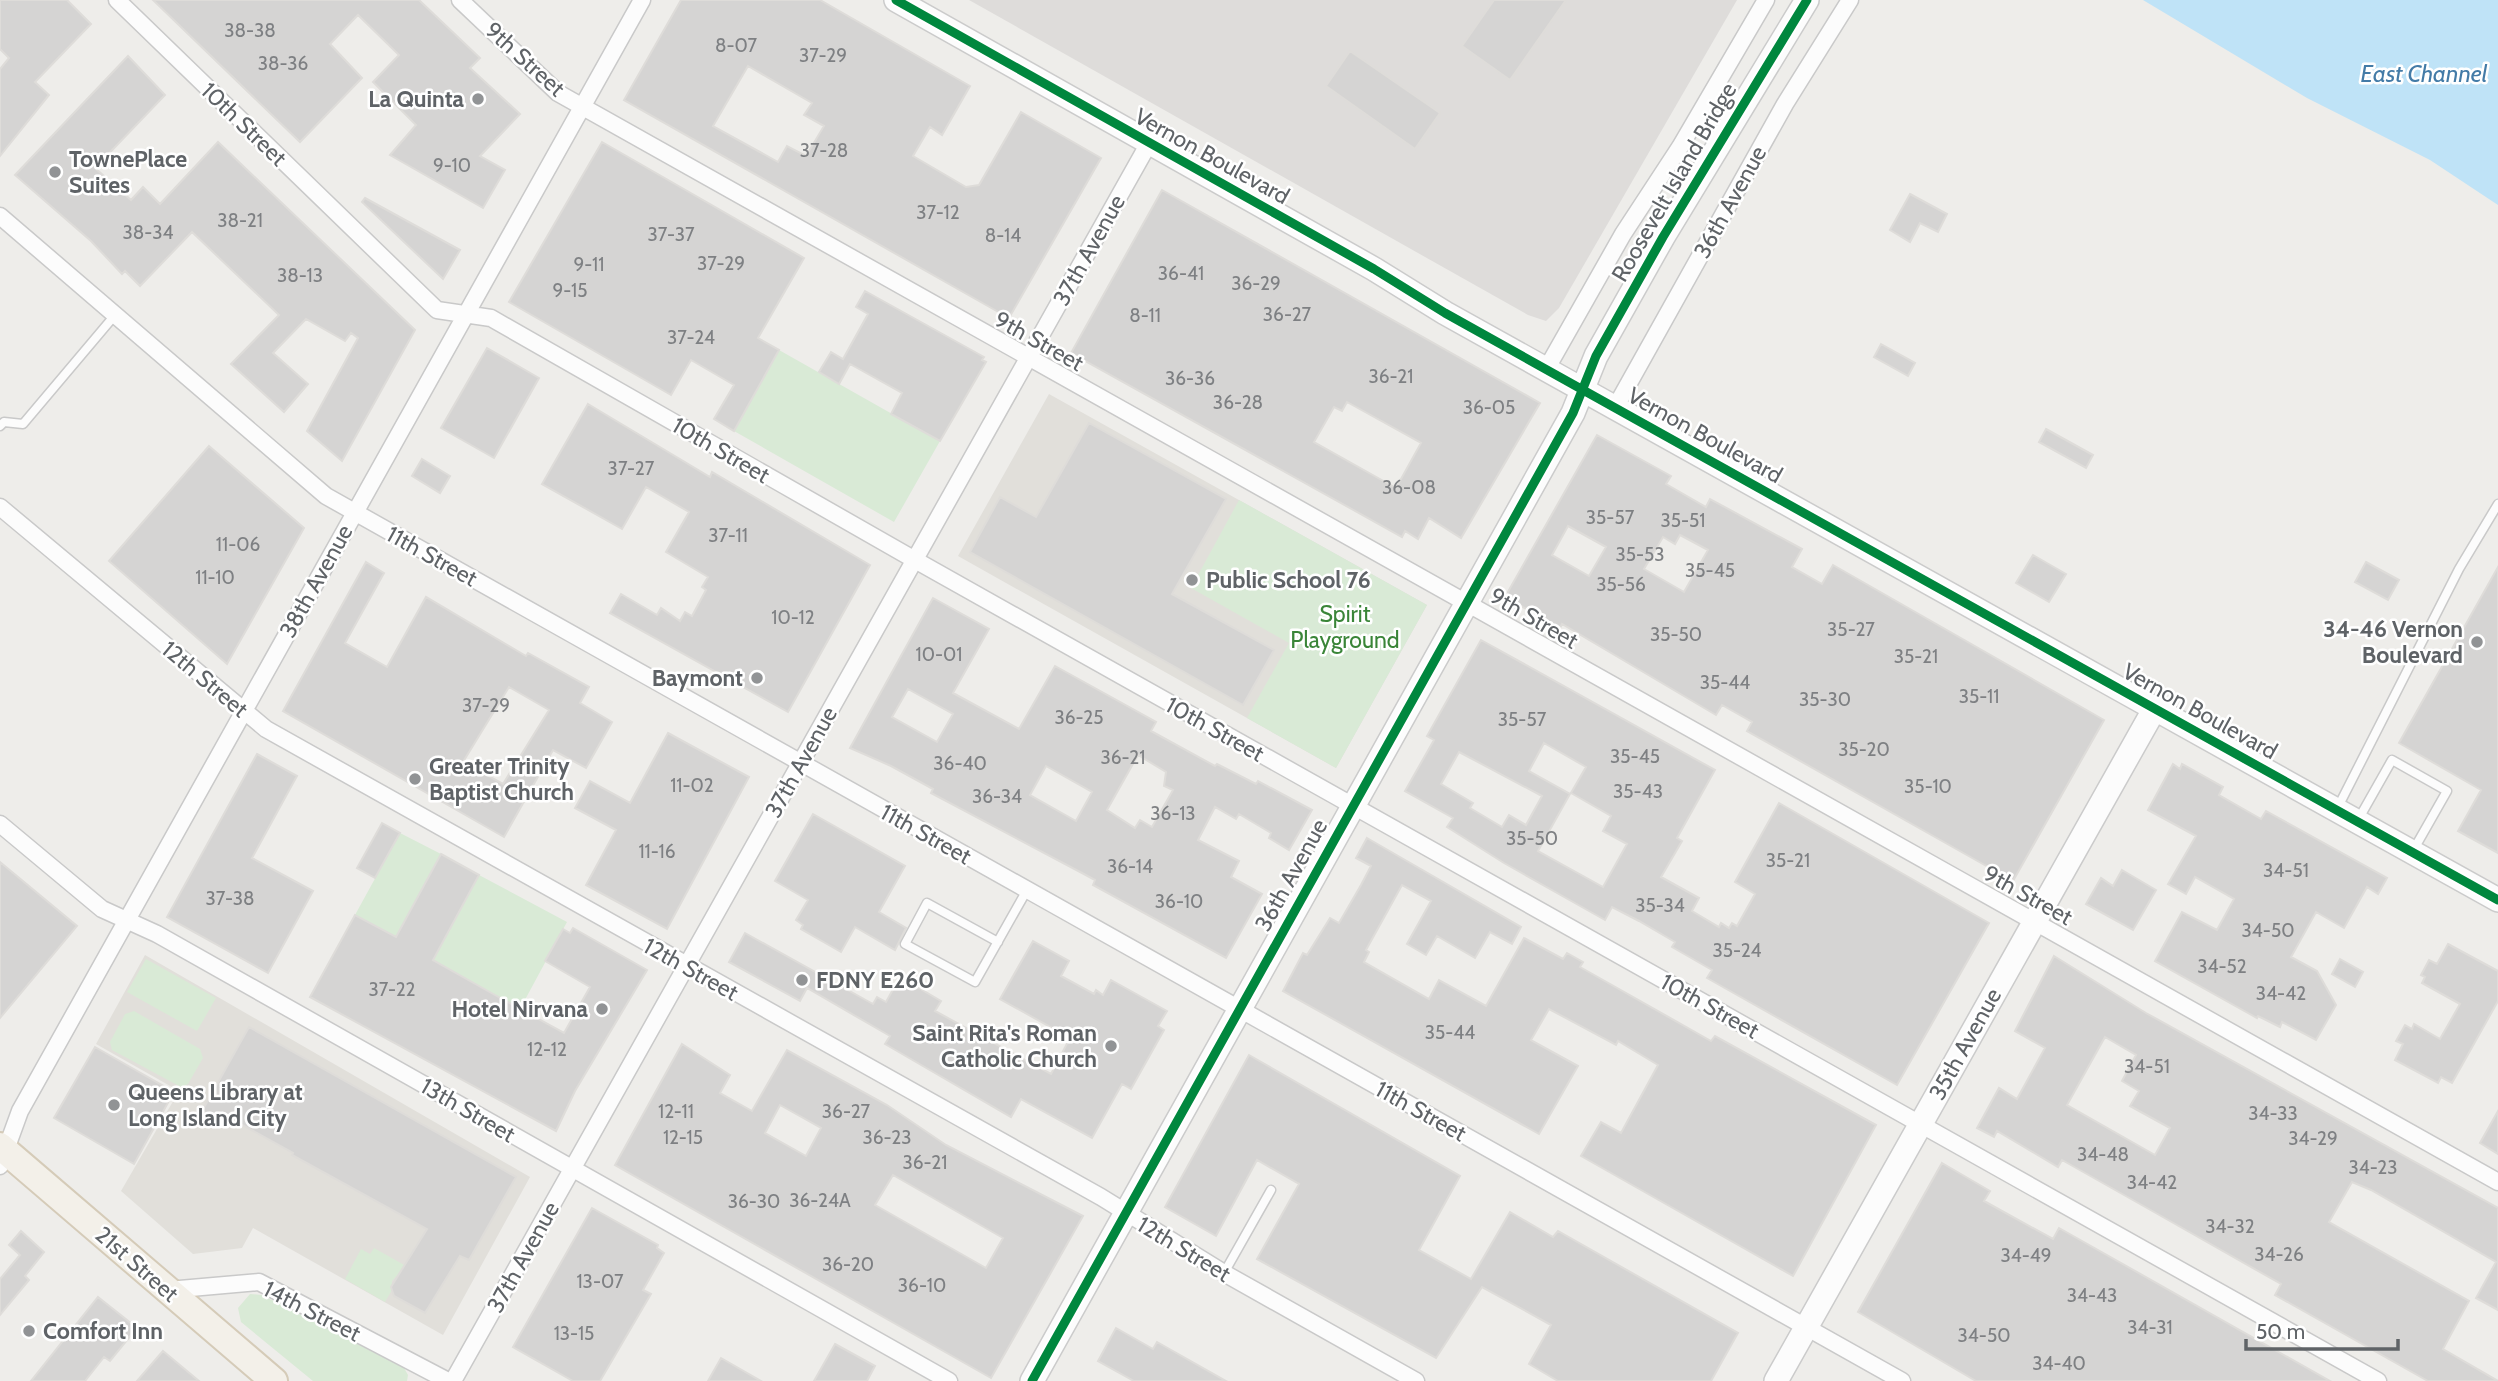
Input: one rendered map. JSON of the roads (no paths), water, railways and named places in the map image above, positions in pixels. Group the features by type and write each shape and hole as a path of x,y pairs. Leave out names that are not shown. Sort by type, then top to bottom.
{"main road":[{"name":"Vernon Boulevard","path":"896,0 1615,408 2498,900"},
{"name":"Roosevelt Island Bridge","path":"1583,388 1596,356 1663,237 1807,0"},
{"name":"36th Avenue","path":"1032,1381 1573,413 1583,388"},
{"name":"35th Avenue","path":"1776,1381 2155,708"},
{"name":"21st Street","path":"2,1154 274,1381"}],"street":[{"name":"10th Street","path":"117,0 437,310 496,321 915,560 2378,1381"},
{"name":"9th Street","path":"460,0 558,93 2498,1181"},
{"name":"38th Avenue","path":"2,1154 20,1111 642,0"},
{"path":"1547,368 1623,234 1680,147 1766,0"},
{"name":"36th Avenue","path":"1615,408 1792,92 1850,0"},
{"name":"37th Avenue","path":"451,1381 687,967 1149,143"},
{"name":"11th Street","path":"0,216 326,496 1902,1381"},
{"name":"12th Street","path":"0,507 267,729 1101,1197 1224,1273 1416,1381"},
{"name":"13th Street","path":"0,824 102,909 157,934 949,1381"},
{"name":"14th Street","path":"167,1290 260,1282 451,1381"}],"lane":[{"path":"0,426 4,422 23,424 115,315"},
{"path":"2337,809 2459,569 2498,504"},
{"path":"2358,821 2392,760 2448,791 2413,852"},
{"path":"998,942 927,903 905,944 975,982 998,942 1027,890"},
{"path":"1224,1273 1272,1190"}],"water":[{"name":"East Channel","path":"2143,0 2498,0 2498,205 2430,160 2307,98"}],"place":[{"name":"La Quinta","path":"478,99"},
{"name":"TownePlace Suites","path":"55,172"},
{"name":"Public School 76","path":"1192,580"},
{"name":"34-46 Vernon Boulevard","path":"2477,642"},
{"name":"Baymont","path":"757,678"},
{"name":"Greater Trinity Baptist Church","path":"415,779"},
{"name":"FDNY E260","path":"802,980"},
{"name":"Hotel Nirvana","path":"602,1009"},
{"name":"Saint Rita's Roman Catholic Church","path":"1111,1046"},
{"name":"Queens Library at Long Island City","path":"114,1105"},
{"name":"Comfort Inn","path":"29,1331"}],"park label":[{"name":"Spirit Playground","path":"1345,627"}]}
